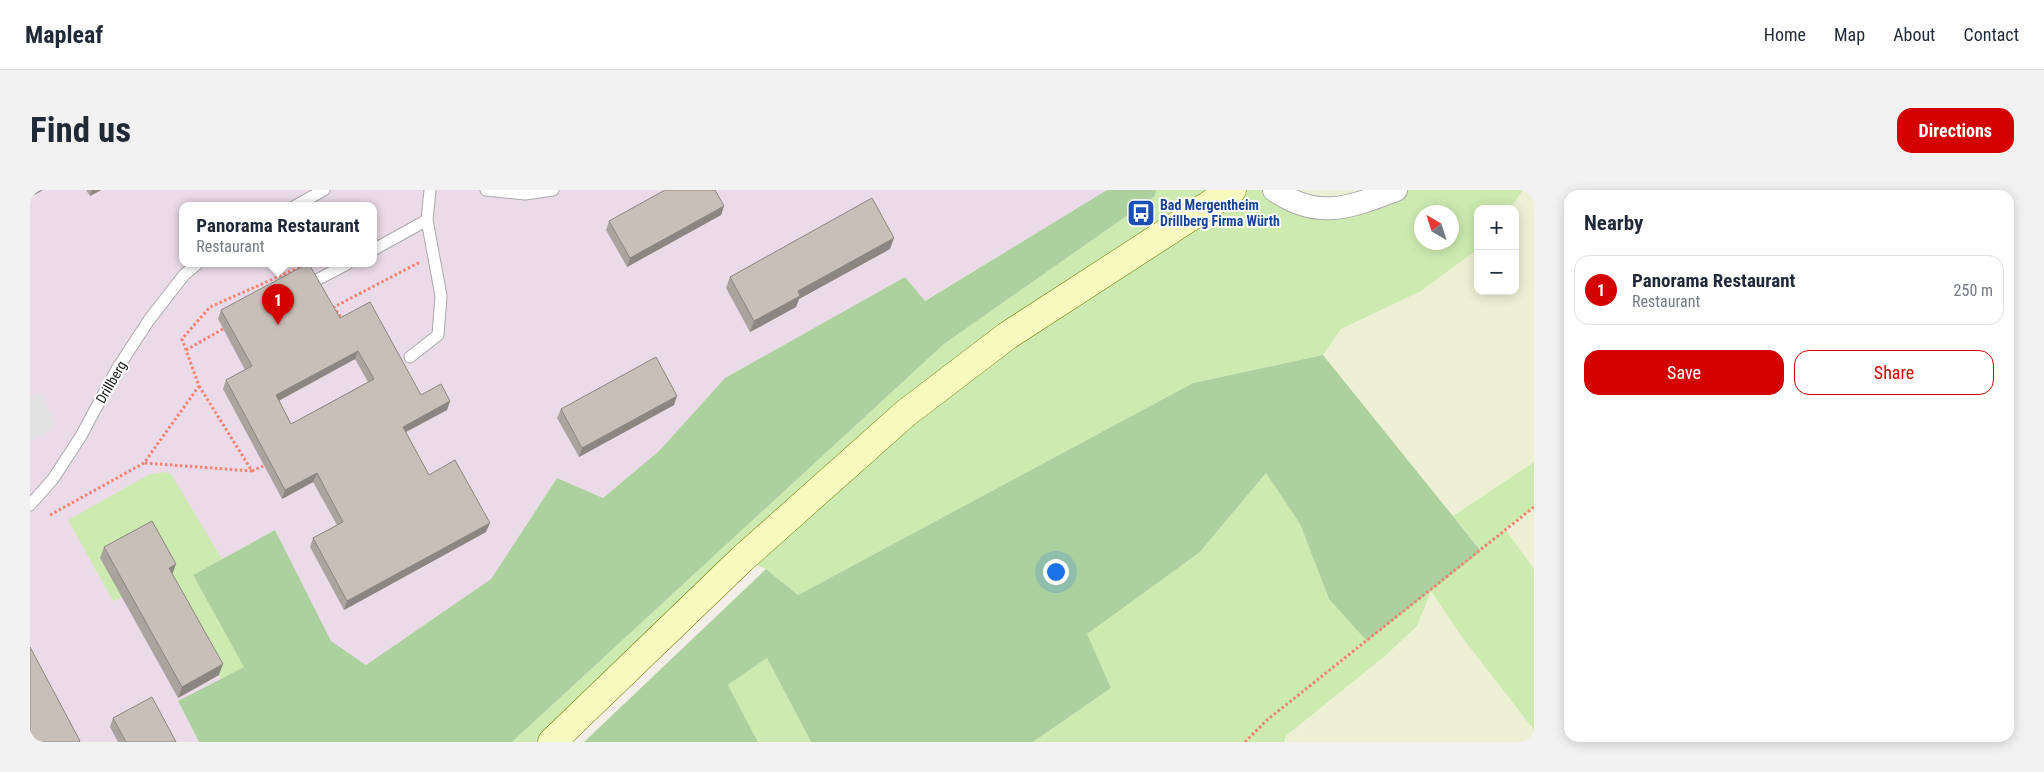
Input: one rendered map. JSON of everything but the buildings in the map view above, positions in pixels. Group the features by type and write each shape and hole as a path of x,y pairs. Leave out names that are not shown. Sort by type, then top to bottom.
{"main road":[{"path":"552,742 742,559 906,414 1007,336 1232,190"}],"street":[{"path":"1274,190 1289,201 1324,210 1356,205 1396,190"}],"lane":[{"path":"302,202 324,190"},
{"path":"410,357 438,335 441,296 427,220 430,190"},
{"path":"486,190 525,194 553,190"},
{"path":"377,248 427,220"},
{"name":"Drillberg","path":"30,505 58,471 81,436 116,369 149,320 184,275 193,267"},
{"path":"312,283 341,267"}],"path":[{"path":"344,323 334,307 421,261 430,241"},
{"path":"252,471 199,386 182,339 210,307 301,267"},
{"path":"334,323 341,319"},
{"path":"186,350 223,329"},
{"path":"50,516 144,463 199,386"},
{"path":"144,463 252,471 263,466"},
{"path":"1245,742 1267,720 1534,507"}],"shaded area":[{"path":"30,190 1107,190 924,301 905,277 725,378 659,451 603,498 557,478 491,579 366,665 331,642 275,530 193,575 245,667 178,701 199,742 30,742"},
{"path":"39,392 56,426 30,441 30,396"}],"green space":[{"path":"1107,190 1156,190 1155,196 944,344 512,742 199,742 178,701 244,667 193,575 275,530 331,641 366,665 491,579 557,478 603,498 659,451 725,378 905,277 925,301"},
{"path":"1156,190 1274,190 1324,210 1396,190 1523,190 1513,205 1474,205 1474,252 1421,291 1341,329 1323,355 1193,383 798,595 766,569 742,559 552,742 512,742 944,344 1155,196"},
{"path":"1274,190 1396,190 1356,205"},
{"path":"1523,190 1534,190 1534,462 1453,516 1323,355 1341,329 1421,291 1474,252 1474,295 1519,295 1519,205 1513,205"},
{"path":"1323,355 1481,551 1367,641 1329,599 1300,524 1266,473 1200,552 1087,634 1111,688 1033,742 811,742 767,658 728,685 758,742 584,742 766,569 798,595 1193,383"},
{"path":"1534,462 1534,507 1505,529 1534,569 1534,730 1461,636 1431,591 1417,626 1385,656 1286,736 1284,742 1033,742 1111,688 1086,634 1200,552 1266,473 1300,524 1329,599 1481,550 1453,516"},
{"path":"165,472 171,474 222,559 193,575 245,667 221,679 165,579 113,601 68,520 150,474"},
{"path":"1534,507 1534,569 1505,529"},
{"path":"1431,590 1461,636 1534,730 1534,742 1284,742 1286,737 1385,656 1417,626"},
{"path":"767,658 811,742 758,742 728,685"}],"place":[{"name":"Bad Mergentheim Drillberg Firma Würth","path":"1141,213"},
{"name":"Panorama Restaurant","path":"278,325"}]}
